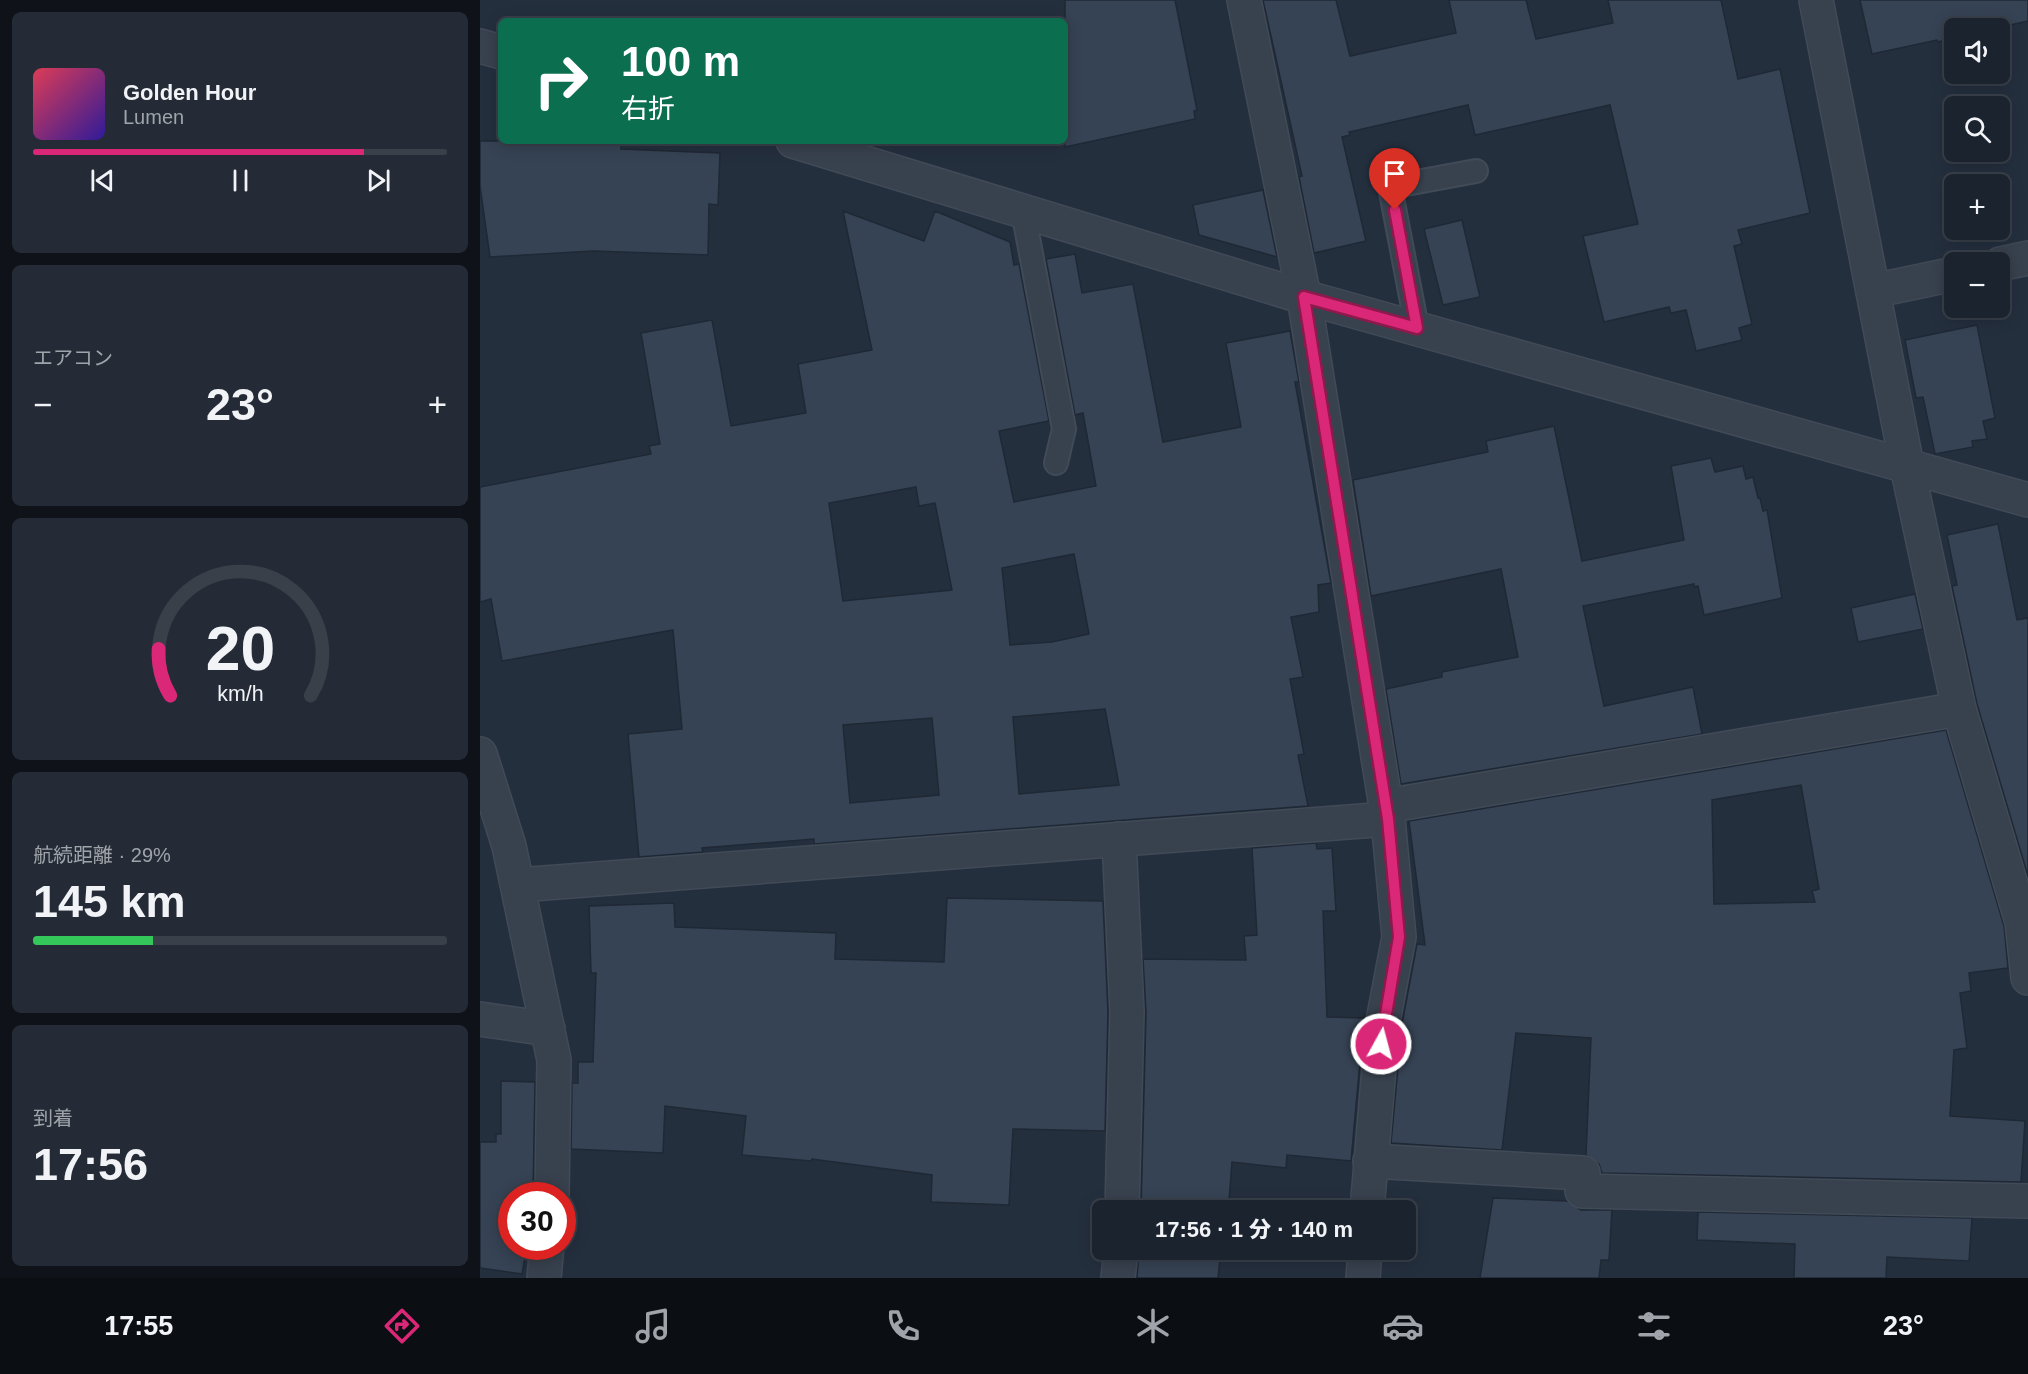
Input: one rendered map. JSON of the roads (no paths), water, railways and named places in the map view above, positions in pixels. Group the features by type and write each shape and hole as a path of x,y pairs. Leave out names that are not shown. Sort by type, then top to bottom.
{"street":[{"path":"1244,0 1304,297 1387,813 1399,937 1383,1021 1368,1200"},
{"path":"1816,0 1907,466 1959,709 2022,922 2028,978"},
{"path":"480,46 498,51"},
{"path":"803,144 1304,297 2028,500"},
{"path":"2010,262 2028,258"},
{"path":"1873,291 1944,276"},
{"path":"518,885 1119,839 1387,813 1959,709"},
{"path":"480,754 495,843 518,885 554,1060 552,1182"},
{"path":"1119,839 1127,1012 1122,1200"},
{"path":"480,1019 548,1029"},
{"path":"1370,1161 1583,1173 1582,1191 2028,1201"},
{"path":"544,1278 546,1260"},
{"path":"1118,1278 1120,1260"},
{"path":"1363,1278 1364,1260"}],"lane":[{"path":"1417,328 1390,187 1476,171"},
{"path":"1023,211 1064,429 1056,463"}]}
